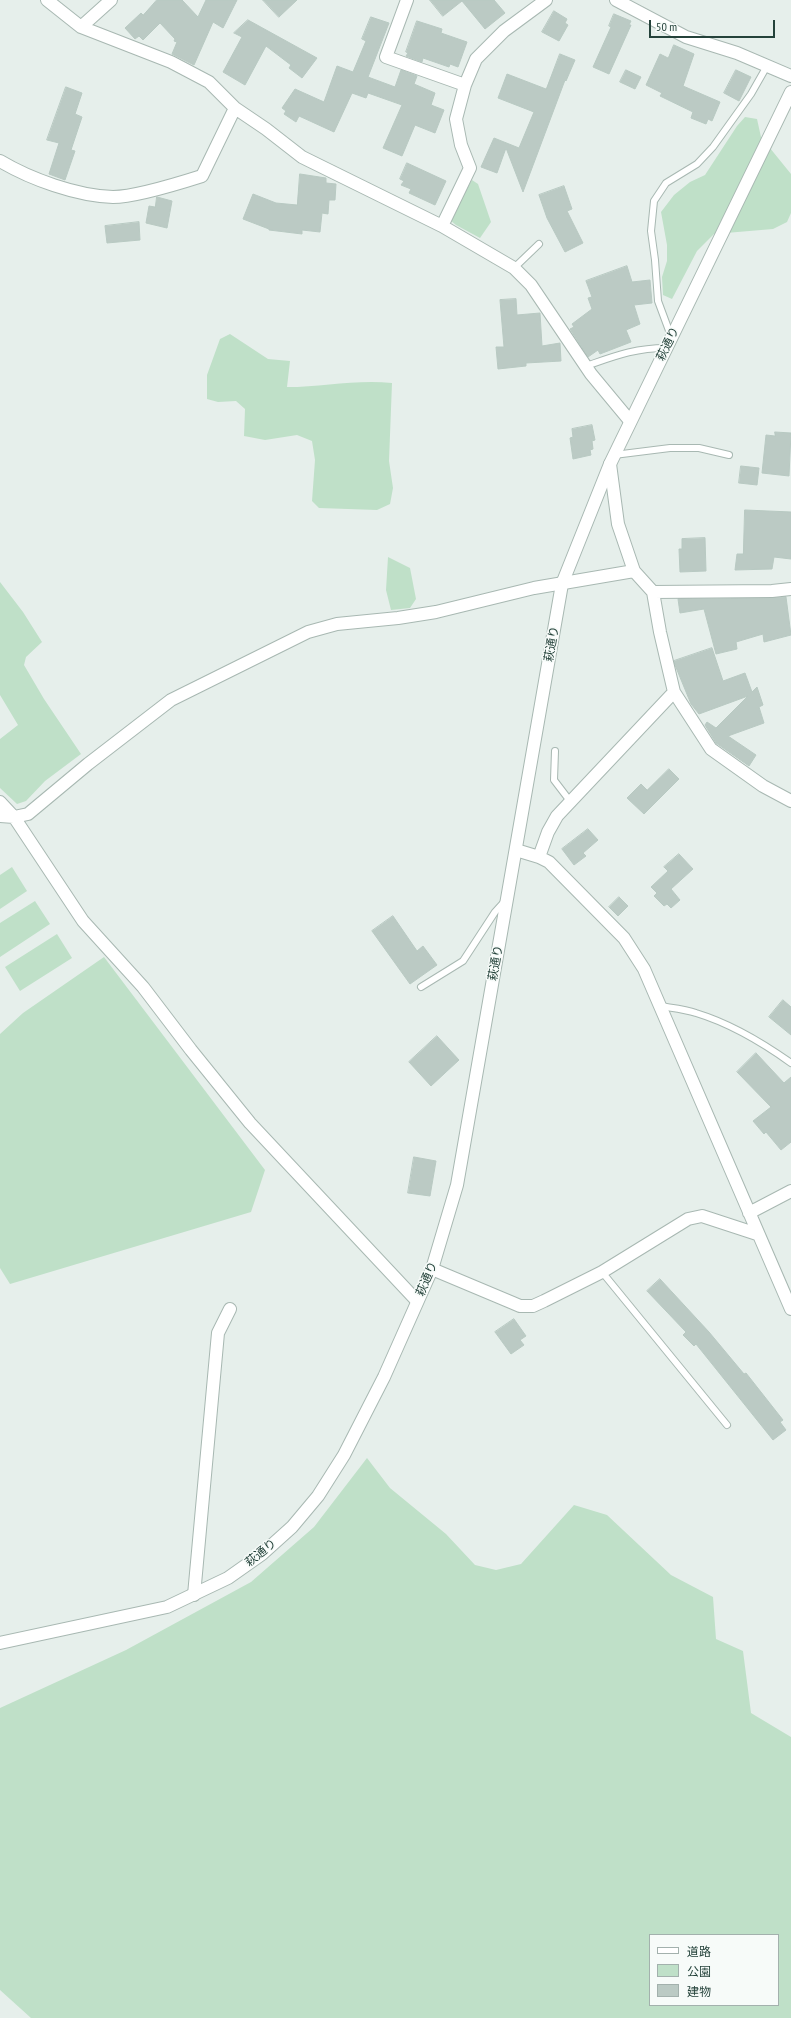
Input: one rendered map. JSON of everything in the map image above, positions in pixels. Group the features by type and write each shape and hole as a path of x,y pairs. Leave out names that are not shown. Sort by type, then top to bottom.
{"street":[{"path":"47,0 81,27 171,62 209,82 235,108 302,157 442,226 514,268 531,285 586,366 630,421"},
{"path":"81,27 110,0"},
{"path":"407,0 386,58 465,85"},
{"path":"442,226 470,168 461,145 456,118 465,85 476,59 504,31 546,0"},
{"path":"616,0 686,37 737,53 791,76"},
{"name":"萩通り","path":"0,1643 167,1607 228,1578 262,1554 292,1526 318,1496 344,1455 380,1384 432,1269 457,1185 562,584 612,459 791,92"},
{"path":"0,161 34,176 87,194 114,197 140,192 202,176 235,108"},
{"path":"612,459 618,524 634,571 653,592 660,632 674,692 711,749 763,786 791,801"},
{"path":"0,816 14,817 28,814 88,764 171,700 308,632 337,624 398,618 436,612 534,588 634,571"},
{"path":"653,592 772,591 791,589"},
{"path":"539,857 548,832 557,816 674,692"},
{"path":"0,802 14,817 83,922 143,987 191,1050 250,1123 418,1301"},
{"path":"516,850 539,857 549,862 624,938 644,969 757,1234 791,1309"},
{"path":"749,1213 791,1191"},
{"path":"432,1269 520,1306 533,1306 602,1272 695,1216 702,1216 757,1234"},
{"path":"194,1595 218,1333 230,1309"}],"lane":[{"path":"671,336 658,301 656,260 650,231 654,200 666,183 697,164 713,147 751,94 767,66"},
{"path":"514,268 539,244"},
{"path":"586,366 619,354 643,348 666,348"},
{"path":"612,459 670,448 699,448 729,455"},
{"path":"555,751 554,780 570,801"},
{"path":"421,987 462,961 495,912 507,899"},
{"path":"660,1006 696,1013 708,1018 772,1050 791,1062"},
{"path":"602,1272 727,1425"}],"green space":[{"path":"745,117 757,119 761,137 791,174 791,213 787,222 773,229 714,234 697,251 672,299 663,295 662,277 667,261 667,245 661,212 674,195 690,182 705,175 737,126"},
{"path":"472,180 478,184 491,222 480,238 456,225 450,220"},
{"path":"230,334 268,359 290,361 287,387 366,382 392,383 389,461 393,488 390,504 377,510 319,508 312,501 315,460 312,441 297,435 265,440 244,436 245,409 236,401 218,402 207,399 207,375 220,339"},
{"path":"388,557 410,568 416,599 410,608 391,610 386,590"},
{"path":"0,582 23,612 42,642 26,657 24,665 44,699 81,754 45,781 26,801 17,804 0,788 0,739 18,725 0,695"},
{"path":"12,867 27,891 0,909 0,875"},
{"path":"35,901 50,924 0,957 0,923"},
{"path":"57,934 72,958 20,991 5,967"},
{"path":"104,957 265,1170 251,1212 10,1284 0,1268 0,1034 23,1013"},
{"path":"367,1458 390,1488 446,1534 475,1565 496,1570 521,1564 574,1505 607,1515 671,1575 713,1597 716,1639 743,1651 751,1713 791,1737 791,2018 31,2018 0,1990 0,1708 126,1650 251,1582 314,1527"}],"building":[{"path":"157,0 182,0 198,17 206,0 237,0 223,28 213,22 194,65 172,54 177,42 174,41 175,39 160,23 143,40 139,36 135,39 125,28 141,13 143,15"},
{"path":"263,0 297,0 279,17"},
{"path":"430,0 494,0 505,13 485,29 462,1 443,16"},
{"path":"554,11 567,19 565,23 568,25 559,41 542,32"},
{"path":"614,14 631,21 629,25 631,25 609,74 593,67 611,27 609,26"},
{"path":"371,17 389,23 368,77 395,87 401,70 417,76 414,84 435,93 431,105 444,110 435,133 415,125 402,156 383,148 402,105 368,93 366,98 352,93 334,132 299,116 296,122 284,114 286,111 282,108 295,89 324,102 337,66 353,72 366,41 362,39"},
{"path":"248,20 317,58 302,78 289,68 291,65 266,46 245,85 223,72 242,37 234,33"},
{"path":"417,21 442,29 441,33 467,42 458,67 450,64 449,67 423,58 422,62 406,56"},
{"path":"674,45 694,54 683,86 720,102 712,121 708,119 706,124 691,118 693,112 660,96 662,93 646,85 660,54 668,58"},
{"path":"560,54 575,60 566,81 565,80 523,192 506,148 497,173 481,167 494,138 519,148 534,112 498,98 507,74 546,89"},
{"path":"626,70 641,77 635,89 620,82"},
{"path":"736,70 751,77 739,101 724,93"},
{"path":"66,87 82,93 75,114 82,117 71,150 75,151 65,180 49,174 59,143 47,140"},
{"path":"407,163 446,181 435,205 409,193 411,189 401,185 404,181 400,179"},
{"path":"300,174 326,178 326,183 336,184 335,200 329,200 328,214 322,213 320,232 302,230 302,234 269,230 243,219 253,194 276,203 297,205"},
{"path":"564,186 572,209 567,211 583,243 565,252 547,218 539,195"},
{"path":"157,197 172,201 167,228 146,223 149,206 155,207"},
{"path":"139,222 140,240 107,243 105,226"},
{"path":"627,266 632,282 650,280 652,303 634,305 640,324 626,330 631,342 600,354 598,350 588,357 570,329 574,327 572,324 592,309 588,298 592,297 586,281"},
{"path":"516,299 517,315 540,313 542,346 560,343 561,361 526,363 526,366 498,369 496,347 504,347 500,300"},
{"path":"592,425 595,440 592,441 593,449 590,450 591,455 573,459 570,438 573,437 572,429"},
{"path":"775,432 791,433 789,476 762,473 766,435 775,436"},
{"path":"741,466 759,468 757,485 739,483"},
{"path":"745,510 791,512 791,559 774,557 772,569 735,570 737,554 743,554"},
{"path":"705,538 706,571 680,572 679,549 682,549 682,539"},
{"path":"786,597 791,635 764,642 763,634 736,642 737,649 716,654 704,609 680,613 678,599"},
{"path":"712,648 723,681 745,673 752,692 757,687 763,705 759,707 764,723 728,736 756,755 749,766 716,743 705,725 707,722 716,728 748,696 699,714 691,704 675,665 674,661"},
{"path":"669,769 679,779 644,814 627,798 641,784 647,790"},
{"path":"588,829 598,840 583,853 586,856 574,865 562,849"},
{"path":"679,854 693,869 671,889 680,900 671,908 667,904 664,906 654,896 657,893 651,887 668,871 664,867"},
{"path":"619,897 628,906 618,916 609,907"},
{"path":"393,916 417,951 423,946 437,965 410,984 372,931"},
{"path":"783,1000 791,1007 791,1035 769,1017"},
{"path":"437,1036 459,1060 431,1086 409,1062"},
{"path":"756,1053 784,1083 791,1077 791,1142 781,1150 766,1132 764,1134 753,1121 771,1107 737,1072"},
{"path":"414,1157 436,1161 430,1196 408,1193"},
{"path":"660,1279 709,1332 744,1374 746,1373 783,1420 780,1422 786,1430 773,1440 696,1344 694,1346 683,1335 686,1332 647,1291"},
{"path":"514,1319 526,1336 520,1340 524,1345 511,1354 495,1332"}]}
